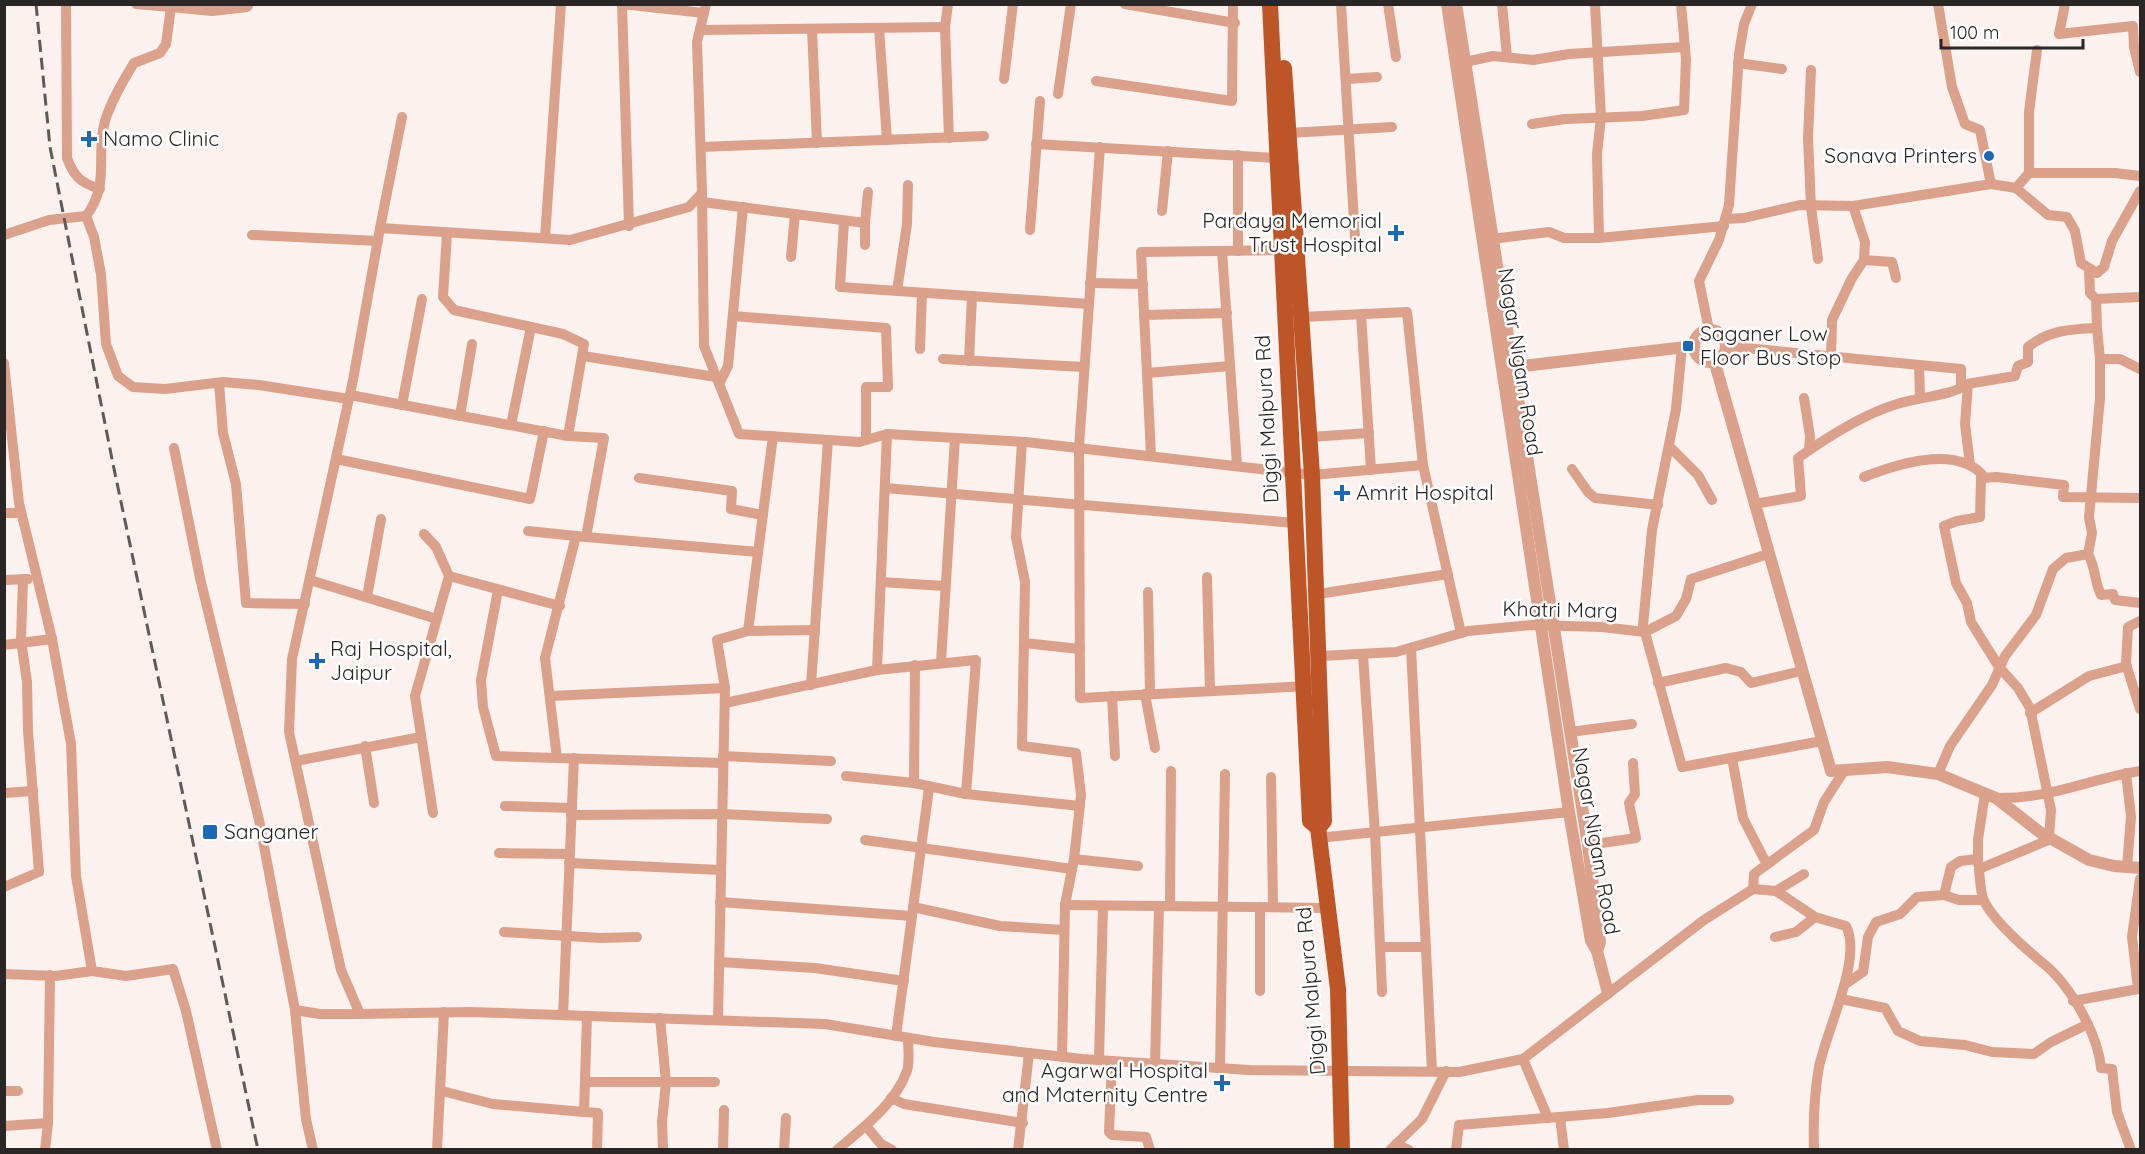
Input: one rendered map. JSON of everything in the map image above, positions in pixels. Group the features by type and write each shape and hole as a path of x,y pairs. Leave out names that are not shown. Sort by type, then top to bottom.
{"main road":[{"name":"Diggi Malpura Rd","path":"1270,4 1310,821 1318,833 1338,989 1342,1069 1342,1149"},
{"name":"Diggi Malpura Rd","path":"1281,4 1310,437 1318,594 1324,821 1318,833"}],"street":[{"path":"66,4 67,158 72,172 83,184 100,189"},
{"path":"136,4 212,11 247,7 249,4"},
{"path":"545,238 561,4"},
{"path":"629,226 622,4 705,9 697,42 704,346 739,434 828,440 866,440 887,434 1022,442 1151,454 1312,475 1423,465"},
{"path":"948,4 945,27 949,138"},
{"path":"1004,79 1013,4"},
{"path":"1058,94 1071,4"},
{"path":"1125,4 1182,9 1235,23"},
{"path":"1096,81 1232,101 1235,23 1233,4"},
{"path":"1341,4 1355,238"},
{"path":"1388,4 1396,57"},
{"name":"Nagar Nigam Road","path":"1447,4 1507,368 1546,626 1569,812 1591,941 1597,951"},
{"name":"Nagar Nigam Road","path":"1456,4 1492,239 1507,368"},
{"path":"1502,4 1507,57"},
{"path":"1595,4 1601,117 1597,154 1599,238"},
{"path":"1532,124 1601,117 1642,116 1684,110 1681,4"},
{"path":"1709,330 1699,281 1725,222 1734,144 1738,63 1744,24 1752,4"},
{"path":"1938,4 1952,87 1965,124 1980,130 1991,184"},
{"path":"2065,4 2059,34 2133,26 2134,47 2140,72"},
{"path":"4,235 49,220 86,216 96,203 100,189 104,123 134,63 160,53 166,44 171,7"},
{"path":"700,30 945,27"},
{"path":"879,28 887,140"},
{"path":"812,29 817,143"},
{"path":"1465,62 1493,56 1533,60 1598,52 1684,47"},
{"path":"2016,188 2029,173 2029,112 2037,50"},
{"path":"1738,63 1782,69"},
{"path":"1811,70 1808,138 1811,207 1818,259"},
{"path":"1347,79 1377,77"},
{"path":"1030,230 1040,101"},
{"path":"360,1014 342,970 289,732 292,659 350,397 402,117"},
{"path":"1289,133 1392,127"},
{"path":"701,147 984,136"},
{"path":"1036,144 1278,158"},
{"path":"1100,147 1078,447 1080,698 1321,686"},
{"path":"1162,211 1168,151"},
{"path":"1238,155 1238,251"},
{"path":"2029,173 2115,173 2140,176"},
{"path":"1492,239 1549,232 1564,238 1599,238 1725,222 1800,205 1853,206 1991,184 2016,188 2048,215 2067,217 2075,231 2081,263 2097,273 2104,267 2116,233 2140,193"},
{"path":"897,291 907,224 908,185"},
{"path":"865,245 868,192"},
{"path":"380,228 570,240 629,226 689,207 702,198 743,207 865,223"},
{"path":"1831,356 1832,320 1864,260 1865,242 1853,206"},
{"path":"717,380 728,366 743,207"},
{"path":"791,257 795,214"},
{"path":"86,216 94,237 101,274 106,344 118,376 133,387 165,389 219,383 259,384 402,405 568,435 604,438 581,537 545,658 557,758"},
{"path":"844,220 840,287 1089,304"},
{"path":"447,233 443,297 454,310 563,334 584,344 568,435"},
{"path":"252,235 378,241"},
{"path":"1151,454 1141,252 1282,250"},
{"path":"1222,251 1237,465"},
{"path":"1864,260 1892,262 1896,278"},
{"path":"2089,268 2090,293 2096,299 2100,398 2089,517 2092,532 2088,554 2095,567 2095,583 2101,595 2113,594 2115,600 2140,603"},
{"path":"1090,283 1143,284"},
{"path":"920,349 922,292"},
{"path":"969,361 972,296"},
{"path":"2096,299 2140,297"},
{"path":"402,405 422,299"},
{"path":"1302,317 1407,312 1423,465 1461,633"},
{"path":"1144,315 1227,313"},
{"path":"1361,314 1371,470"},
{"path":"732,316 886,328 888,387 866,387 866,440"},
{"path":"511,425 531,327"},
{"path":"1725,346 1961,369 1961,385 2015,376 2018,366 2028,362 2028,347 2040,337 2055,331 2097,328"},
{"path":"1688,346 1699,357 1714,360 1721,357 1725,346 1721,334 1709,330 1698,335 1688,346 1652,530 1643,625 1682,767 1822,741"},
{"path":"460,416 472,344"},
{"path":"1507,368 1688,346"},
{"path":"583,356 717,380"},
{"path":"943,359 1084,367"},
{"path":"2100,359 2120,359 2140,369"},
{"path":"1714,360 1831,771 1887,767 1938,774 1991,795 2050,838 2089,860 2140,868"},
{"path":"4,363 20,513 52,639 71,744 76,876 92,971"},
{"path":"1919,365 1920,398"},
{"path":"1147,373 1230,366"},
{"path":"219,383 223,433 236,484 246,603 305,604"},
{"path":"1754,504 1801,496 1798,458 1853,423 1895,404 1958,391 1968,384"},
{"path":"1968,384 1965,424 1970,465"},
{"path":"1804,398 1810,436 1809,450"},
{"path":"336,459 530,499 544,431"},
{"path":"1310,437 1369,432"},
{"path":"877,670 887,434"},
{"path":"748,631 773,436"},
{"path":"941,662 955,438"},
{"path":"811,685 828,440"},
{"path":"1022,442 1016,537 1025,582 1022,746 1076,753 1082,795 1065,905 1062,1057"},
{"path":"1668,446 1698,475 1712,500"},
{"path":"174,448 200,578 259,820 295,1010 306,1119 313,1149"},
{"path":"1864,477 1931,459 1970,465 1977,468 1985,478"},
{"path":"1572,469 1595,498 1658,505"},
{"path":"639,478 732,491 730,510 763,514"},
{"path":"2050,838 2052,820 2030,713 2018,688 1999,667 1971,622 1967,603 1956,583 1944,526 1957,520 1980,517 1981,478 2039,480 2064,485 2063,497 2140,498"},
{"path":"885,488 1295,523"},
{"path":"4,513 20,513"},
{"path":"367,597 381,519"},
{"path":"528,531 758,552"},
{"path":"424,534 436,547 449,576 415,696 433,813"},
{"name":"Khatri Marg","path":"1320,656 1363,655 1411,648 1461,633 1546,626 1602,627 1645,632 1676,616 1686,600 1691,579 1768,554"},
{"path":"1938,774 1950,746 1992,686 1999,667 2036,615 2053,568 2066,558 2088,554"},
{"path":"1318,594 1448,574"},
{"path":"449,576 560,606"},
{"path":"1207,576 1210,691"},
{"path":"4,887 39,872 27,682 22,644 23,579"},
{"path":"4,580 37,579"},
{"path":"310,580 437,619"},
{"path":"881,582 945,586"},
{"path":"498,590 481,680 483,706 496,756 831,761"},
{"path":"1148,592 1148,694 1155,748"},
{"path":"2140,621 2128,627 2127,666 2140,709"},
{"name":"Nagar Nigam Road","path":"1546,626 1570,732 1588,845 1600,942 1597,951"},
{"path":"718,1019 725,688 717,640 748,631 815,630"},
{"path":"4,645 52,639"},
{"path":"1024,643 1080,649"},
{"path":"1411,648 1432,1071"},
{"path":"1363,655 1375,833 1382,992"},
{"path":"724,703 877,670 976,660 966,794"},
{"path":"914,783 915,665"},
{"path":"2030,713 2089,676 2127,666"},
{"path":"1658,683 1726,668 1736,669 1751,683 1801,671"},
{"path":"550,696 725,688"},
{"path":"1112,696 1115,756"},
{"path":"1570,732 1632,724"},
{"path":"296,761 421,737"},
{"path":"365,746 374,803"},
{"path":"563,1015 574,758"},
{"path":"1732,758 1743,818 1764,859 1769,863"},
{"path":"1588,845 1636,838 1629,803 1635,794 1633,763"},
{"path":"1155,1064 1171,771"},
{"path":"1753,889 1754,874 1814,830 1824,801 1844,771"},
{"path":"1991,795 2027,799 2102,777 2140,771"},
{"path":"2126,773 2131,817 2127,867"},
{"path":"1220,1068 1225,774"},
{"path":"846,776 914,783 928,788 966,794 1080,806"},
{"path":"1271,777 1273,907"},
{"path":"837,1149 866,1126 891,1098 908,1070 902,1037 904,981 928,788"},
{"path":"4,793 33,791"},
{"path":"1991,795 1978,864 1983,900 2033,957 2045,964 2088,1024 2100,1051 2101,1068 2112,1069 2117,1112 2131,1149"},
{"path":"505,806 572,812 722,814 827,819"},
{"path":"1318,833 1375,833 1569,812"},
{"path":"1944,895 1951,867 1960,861 1978,864 2050,838"},
{"path":"865,840 1073,864 1138,866"},
{"path":"499,853 721,870"},
{"path":"1776,891 1804,874"},
{"path":"2073,1001 2138,989 2132,937 2140,879"},
{"path":"295,1010 320,1014 444,1012 825,1024 902,1037 1112,1061 1220,1068 1473,1071 1523,1059 1704,920 1753,889 1776,891 1815,917 1846,926 1851,936 1847,983 1820,1065 1812,1112 1814,1149"},
{"path":"1847,983 1863,972 1869,937 1876,922 1900,914 1917,897 1944,895 1959,900 1983,900"},
{"path":"720,902 912,912 1000,926 1064,930"},
{"path":"1065,905 1327,908"},
{"path":"1099,1060 1103,906"},
{"path":"1260,907 1260,991"},
{"path":"1775,937 1796,932 1815,917"},
{"path":"504,932 637,937"},
{"path":"1380,947 1426,946"},
{"path":"1597,951 1608,993"},
{"path":"719,962 815,968 904,981"},
{"path":"4,974 50,975 92,971 126,976 173,969 186,1011 217,1149"},
{"path":"45,1149 48,1123 50,975"},
{"path":"1841,999 1885,1008 1898,1031 1920,1041 1965,1045 1992,1052 2034,1054 2051,1042 2088,1024"},
{"path":"437,1149 442,1090 444,1012"},
{"path":"584,1112 587,1016"},
{"path":"660,1018 666,1082 662,1122 663,1149"},
{"path":"1018,1149 1023,1123 1029,1053"},
{"path":"1523,1059 1548,1118"},
{"path":"1112,1061 1109,1132 1112,1135 1146,1137 1150,1149"},
{"path":"1393,1147 1422,1119 1446,1071"},
{"path":"585,1082 715,1082"},
{"path":"442,1090 493,1104 598,1113 597,1149"},
{"path":"4,1091 18,1091"},
{"path":"891,1098 904,1104 1023,1123"},
{"path":"1456,1149 1459,1125 1560,1117 1698,1100 1729,1100"},
{"path":"723,1149 724,1110"},
{"path":"1560,1117 1564,1149"},
{"path":"784,1149 786,1118"},
{"path":"4,1126 48,1123"},
{"path":"866,1126 887,1148"},
{"path":"1393,1147 1409,1149"}],"railway":[{"path":"36,4 50,147 113,464 258,1150"}],"place":[{"name":"Namo Clinic","path":"89,139"},
{"name":"Sonava Printers","path":"1989,156"},
{"name":"Pardaya Memorial Trust Hospital","path":"1396,233"},
{"name":"Saganer Low Floor Bus Stop","path":"1688,346"},
{"name":"Amrit Hospital","path":"1342,493"},
{"name":"Raj Hospital, Jaipur","path":"317,661"},
{"name":"Sanganer","path":"210,832"},
{"name":"Agarwal Hospital and Maternity Centre","path":"1222,1083"}]}
